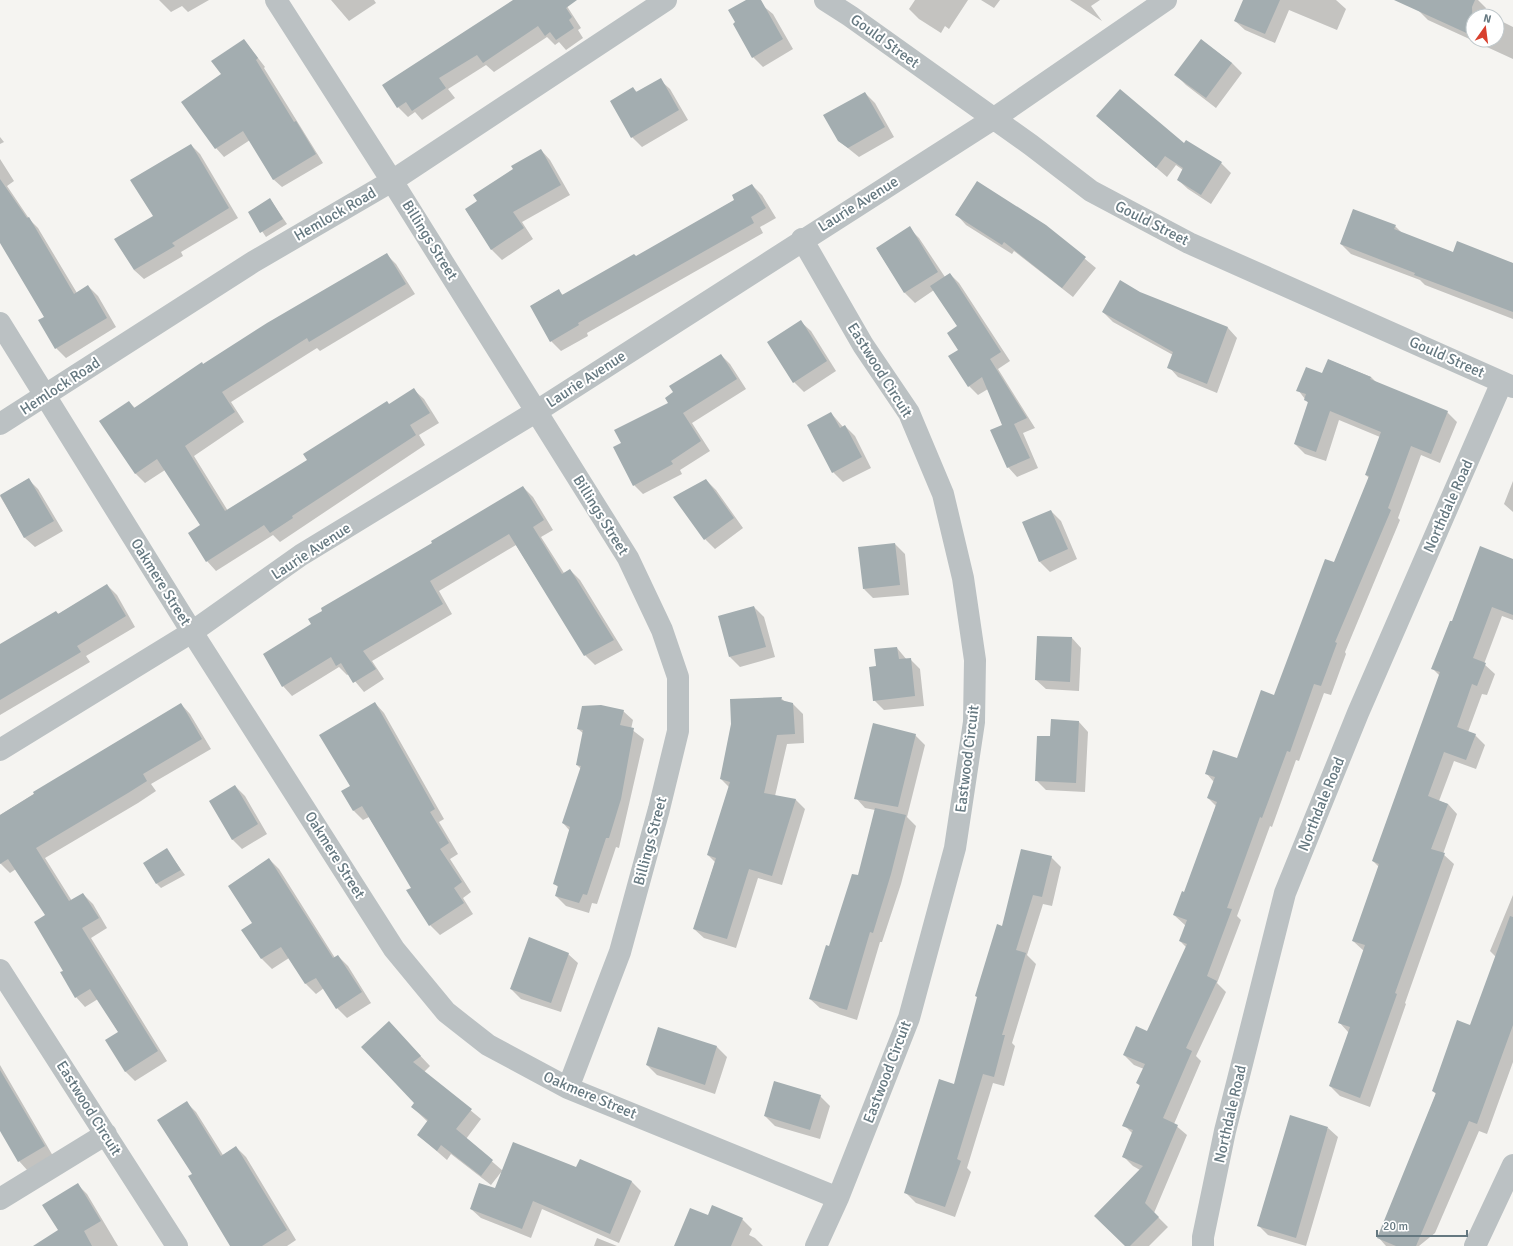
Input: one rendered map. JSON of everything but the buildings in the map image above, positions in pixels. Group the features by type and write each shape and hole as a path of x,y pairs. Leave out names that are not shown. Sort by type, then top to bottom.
{"street":[{"name":"Billings Street","path":"276,0 392,181 628,558 662,630 678,677 678,731 657,816 620,952 568,1088"},
{"name":"Hemlock Road","path":"0,424 253,262 392,181 666,0"},
{"name":"Gould Street","path":"825,0 850,16 1091,191 1189,243 1508,384"},
{"name":"Laurie Avenue","path":"0,750 192,632 301,555 537,411 802,239 993,119 1166,0"},
{"name":"Eastwood Circuit","path":"802,239 862,345 909,413 943,494 963,578 975,660 974,722 955,848 909,1018 838,1198 816,1246"},
{"name":"Oakmere Street","path":"0,323 192,632 394,949 446,1012 488,1045 568,1088 838,1198"},
{"name":"Northdale Road","path":"1203,1246 1203,1237 1225,1131 1285,893 1358,713 1508,384"},
{"name":"Eastwood Circuit","path":"0,970 176,1246"},
{"path":"0,1199 106,1134"},
{"path":"1475,1246 1513,1165"}]}
